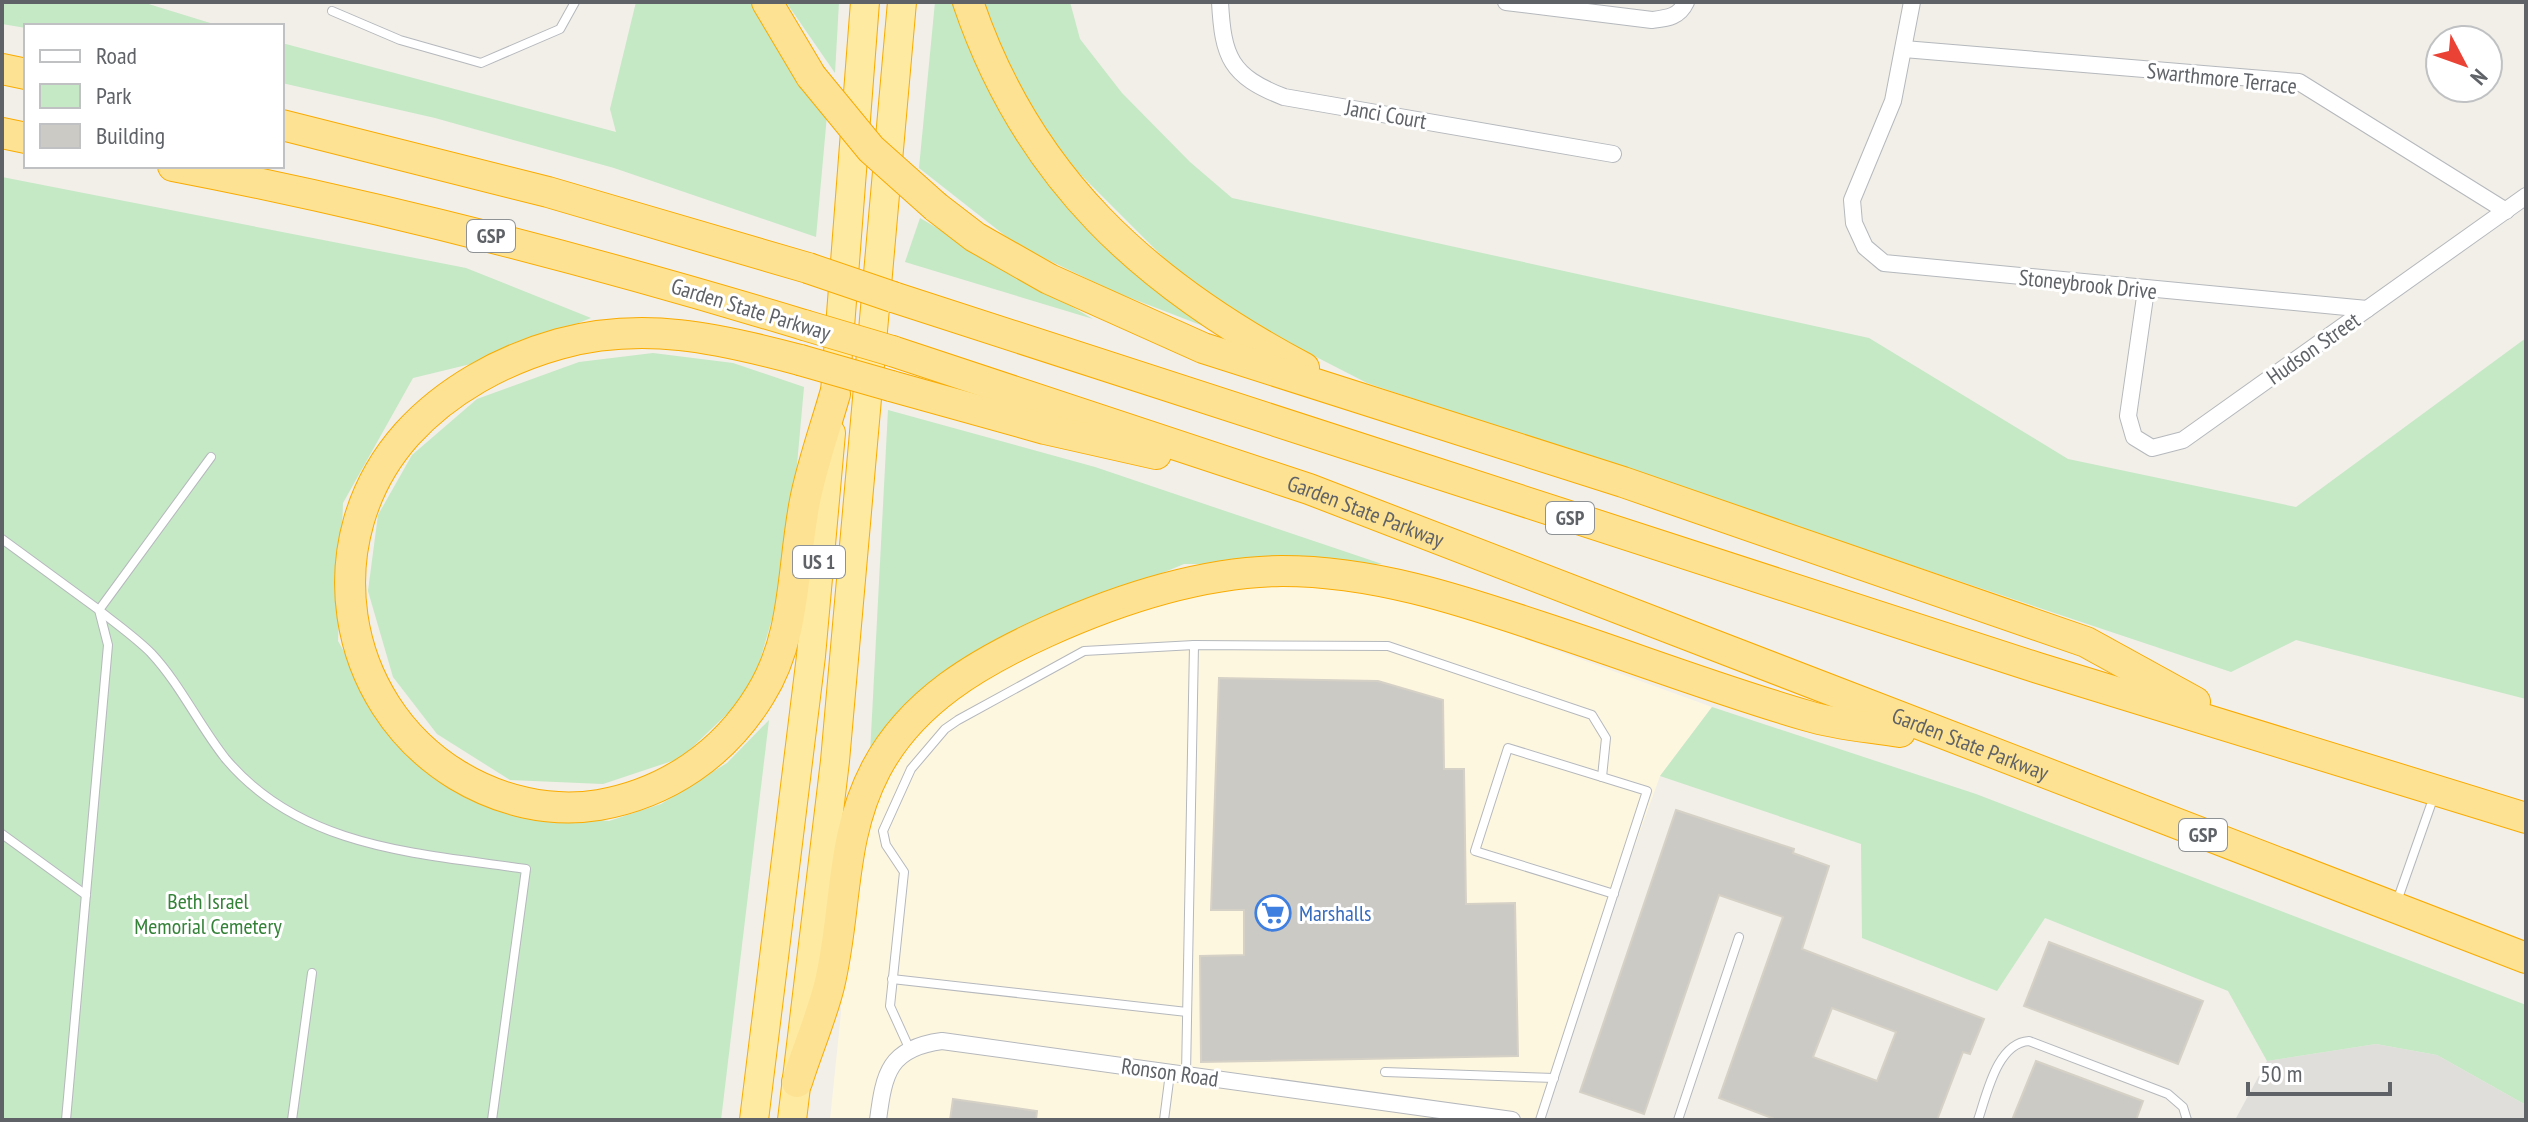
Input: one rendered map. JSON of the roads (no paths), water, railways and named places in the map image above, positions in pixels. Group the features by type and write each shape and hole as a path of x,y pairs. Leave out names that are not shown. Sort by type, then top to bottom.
{"highway":[{"path":"767,2 811,76 871,149 975,237 1092,300 1257,368 1347,392 1623,482 2086,642 2249,731"},
{"name":"US 1","path":"754,1120 811,656 865,2"},
{"name":"US 1","path":"792,1120 837,746 902,2"},
{"path":"968,2 996,74 1015,111 1065,185 1094,216 1157,275 1204,309 1347,392"},
{"path":"2,69 24,74"},
{"name":"GSP","path":"284,126 548,192 808,268 1691,557 2526,818"},
{"path":"2,133 24,138"},
{"name":"Garden State Parkway","path":"183,168 391,211 804,325 892,351 1309,489 2526,958"},
{"path":"835,394 805,501 793,601 781,648 761,694 709,755 667,784 639,795 587,807 538,806 492,793 453,773 420,748 391,715 370,681 356,643 349,579 354,537 368,495 391,454 423,418 461,387 506,363 556,345 612,333 695,334 800,360 1045,429 1309,489"},
{"path":"797,1082 829,985 852,828 868,785 887,750 928,703 985,663 1069,622 1165,589 1226,576 1281,571 1395,584 1484,608 1812,717 1960,741"}],"street":[{"name":"Janci Court","path":"1220,2 1223,43 1231,62 1244,79 1284,97 1613,154"},
{"path":"1506,2 1652,20 1669,18 1682,11 1686,2"},
{"path":"1904,49 1912,2"},
{"name":"Stoneybrook Drive","path":"1904,49 1893,101 1852,200 1854,223 1865,247 1884,263 2367,309"},
{"name":"Swarthmore Terrace","path":"1904,49 2299,82 2506,211"},
{"name":"Hudson Street","path":"2146,290 2128,416 2134,437 2152,448 2183,440 2526,196"},
{"name":"Ronson Road","path":"910,1050 942,1041 1512,1120"},
{"path":"878,1120 888,1068 910,1050"}],"lane":[{"path":"332,11 400,40 481,63 560,29 575,2"},
{"path":"99,610 211,457"},
{"path":"2,539 99,610 151,653 226,758 266,797 292,814 356,841 526,869 492,1120"},
{"path":"66,1120 108,645 99,610"},
{"path":"1164,1120 1178,1074 1187,1012 1194,645"},
{"path":"910,1050 890,1006 904,872 886,845 883,831 886,821 911,769 945,729 1029,679 1084,651 1100,647 1194,645 1388,646 1592,715 1606,738 1602,777"},
{"path":"1540,1120 1614,894 1647,791 1508,748 1475,851 1614,894"},
{"path":"2395,908 2436,791"},
{"path":"2,834 86,895"},
{"path":"1678,1120 1739,937"},
{"path":"292,1120 312,973"},
{"path":"892,979 1187,1012"},
{"path":"1978,1120 2004,1054 2015,1044 2029,1041 2168,1094 2183,1107 2187,1120"},
{"path":"1385,1072 1554,1078"}],"place":[{"name":"Marshalls","path":"1273,913"}],"park label":[{"name":"Beth Israel Memorial Cemetery","path":"208,914"}]}
